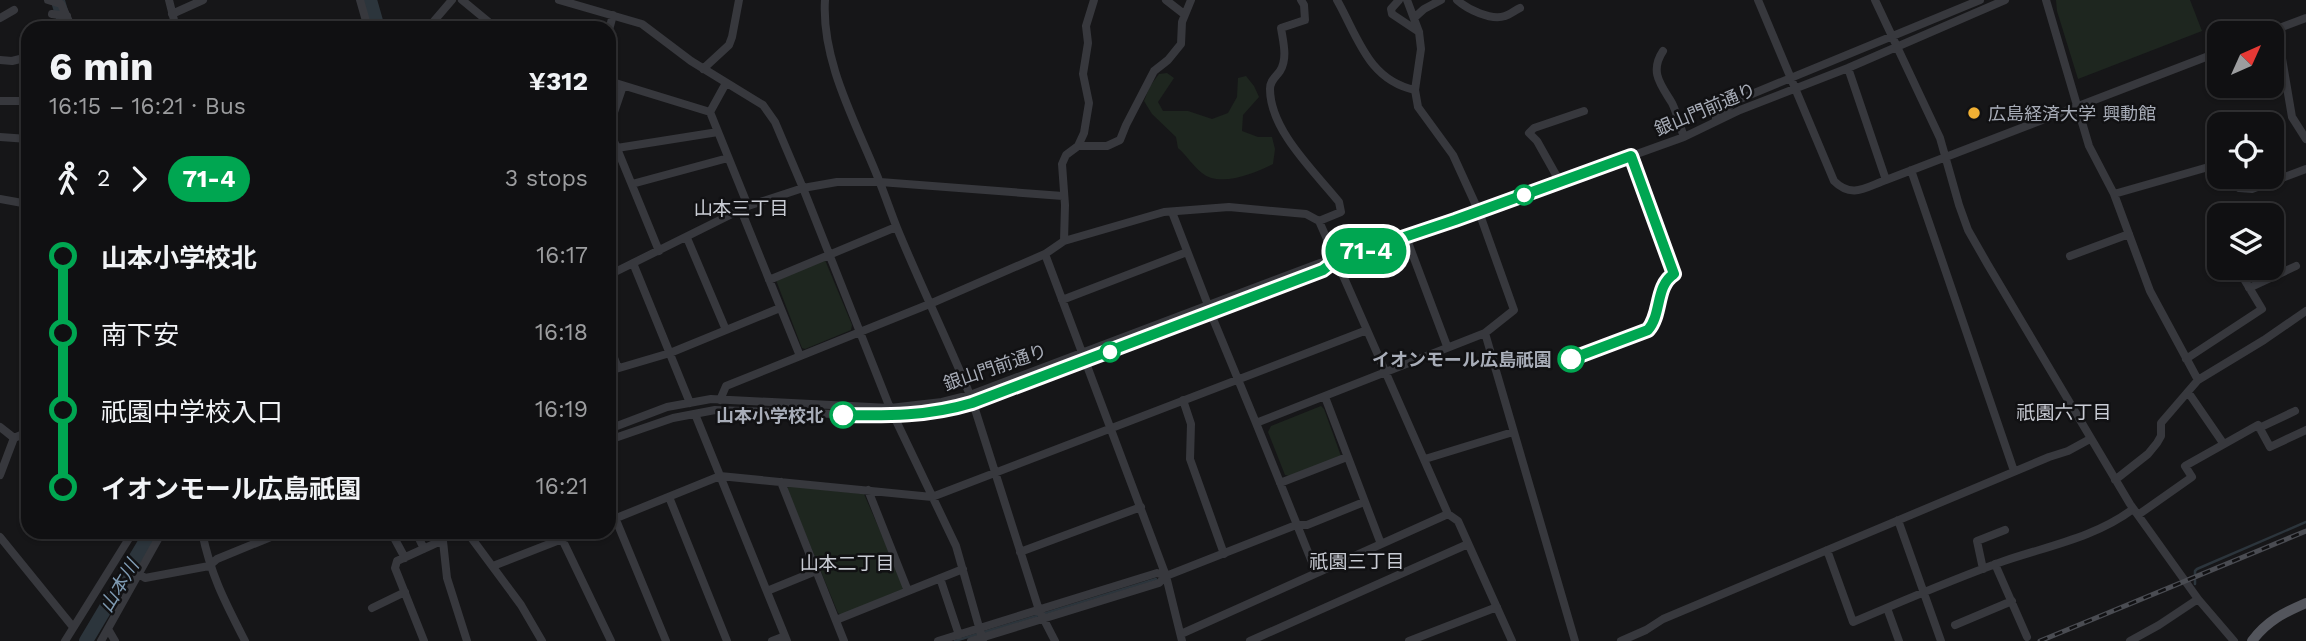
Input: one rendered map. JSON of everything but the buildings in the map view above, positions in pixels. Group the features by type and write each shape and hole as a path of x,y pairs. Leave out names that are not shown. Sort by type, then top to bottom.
{"main road":[{"path":"2252,641 2267,623 2306,603"}],"street":[{"path":"48,0 61,4 69,21"},
{"path":"169,0 174,21"},
{"path":"173,14 204,0"},
{"path":"360,0 366,21"},
{"path":"434,21 452,0"},
{"path":"462,0 488,21"},
{"path":"559,0 642,24 703,69 763,105 775,122 890,408 956,546 981,636"},
{"path":"703,69 729,45 733,37 739,0"},
{"path":"825,0 828,44 849,112 972,399 1040,614 1055,641"},
{"path":"1064,241 1062,164 1066,155 1078,146 1084,133 1088,103 1083,74 1088,43 1086,26 1094,0"},
{"path":"1166,0 1184,14"},
{"path":"1078,146 1107,146 1120,140 1154,71 1168,60 1181,44 1184,14 1191,0"},
{"path":"1301,0 1305,20 1281,28 1285,58 1270,90 1279,127 1339,202 1341,212 1319,221"},
{"path":"1337,0 1373,66 1390,81 1415,90"},
{"path":"1399,0 1391,9 1392,14 1419,32"},
{"path":"1256,423 1485,333 1514,310 1479,212 1453,155 1418,107 1415,90 1421,49 1419,32 1407,0"},
{"path":"1414,18 1441,0"},
{"path":"1457,0 1468,8 1498,17 1520,8"},
{"path":"1758,0 1828,170 1842,189 1852,192 2207,57"},
{"path":"1875,0 1940,138 1968,230 2135,512 2198,599 2234,641"},
{"path":"1707,125 1735,101 1980,0"},
{"name":"銀山門前通り","path":"616,438 673,418 715,410 894,416 947,410 1209,309 1323,270 1336,260 1479,212 1684,137 2005,0"},
{"path":"2046,0 2089,146 2114,194 2150,291 2197,380"},
{"path":"0,18 14,10"},
{"path":"51,14 67,16"},
{"path":"611,21 613,15"},
{"path":"2284,26 2306,18"},
{"path":"1662,51 1656,67 1657,79 1671,102 1684,137"},
{"path":"1,58 12,61 21,59"},
{"path":"1848,68 1886,180"},
{"path":"2284,70 2292,117 2306,139"},
{"path":"710,113 726,83"},
{"path":"616,84 710,113 769,280 800,356"},
{"path":"616,107 623,86"},
{"path":"0,101 21,102"},
{"path":"1560,182 1537,141 1529,133 1534,128 1584,111"},
{"path":"659,251 617,148 718,132"},
{"path":"0,137 21,138"},
{"path":"632,184 728,158"},
{"path":"2114,194 2207,167"},
{"path":"2284,177 2306,169"},
{"path":"1911,170 2014,471"},
{"path":"616,272 745,208 803,187 837,182 880,182 1063,196"},
{"path":"0,199 21,203"},
{"path":"720,400 726,386 932,303 1045,254 1064,241 1172,212 1229,207 1306,214 1319,221 1448,514 1458,521 1512,641"},
{"path":"1172,212 1316,572"},
{"path":"769,280 897,228"},
{"path":"2070,256 2129,234"},
{"path":"687,237 726,330"},
{"path":"1406,237 1447,346"},
{"path":"1062,300 1187,252"},
{"path":"1045,254 1166,576 1182,638 1316,572 1448,514"},
{"path":"633,263 690,403"},
{"path":"2249,288 2296,266"},
{"path":"2186,359 2262,309 2244,280"},
{"path":"616,368 670,353 780,308"},
{"path":"2115,480 2148,454 2161,436 2161,423 2197,380 2306,311"},
{"path":"616,517 720,476 932,497 1367,330"},
{"path":"1485,333 1575,641"},
{"path":"2188,392 2223,443"},
{"path":"1325,397 1381,544"},
{"name":"銀山門前通り","path":"616,426 654,411 720,400 890,408 972,399"},
{"path":"1183,400 1191,424 1190,459 1224,554"},
{"path":"2259,428 2295,411"},
{"path":"695,414 786,638 772,641"},
{"path":"1827,550 1853,622 1996,564 2090,533 2135,512 2193,477 2185,466 2258,425 2270,447 2306,430"},
{"path":"0,427 14,438"},
{"path":"1425,459 1513,432"},
{"path":"0,475 14,438 21,435"},
{"path":"1621,641 1646,631 1662,619 2014,471 2068,451 2090,439"},
{"path":"1280,483 1347,457"},
{"path":"781,482 844,641"},
{"path":"868,490 908,591"},
{"path":"669,497 727,641"},
{"path":"971,641 1040,614 1159,583 1166,576 1296,525 1307,525 1364,502"},
{"path":"1020,552 1141,507"},
{"path":"1898,520 1941,641"},
{"path":"616,528 666,641"},
{"path":"1983,569 1977,541 2005,530"},
{"path":"65,641 129,539"},
{"path":"101,641 158,539"},
{"path":"203,539 209,566 245,641"},
{"path":"139,574 145,578 209,566 217,559 266,539"},
{"path":"395,539 405,558"},
{"path":"419,539 424,549"},
{"path":"424,641 395,568 397,561 439,539"},
{"path":"443,539 447,578 467,641"},
{"path":"473,539 494,566 542,641"},
{"path":"494,566 562,539 611,641"},
{"path":"1,540 73,627"},
{"path":"1250,641 1468,544"},
{"path":"1996,564 2027,637"},
{"path":"836,620 963,569"},
{"path":"767,591 816,571"},
{"path":"940,578 959,635"},
{"path":"372,608 405,592"},
{"path":"2130,641 2160,625 2198,599"},
{"path":"1955,625 2012,601"},
{"path":"1409,641 1497,607"},
{"path":"1887,608 1899,641"},
{"path":"108,629 115,641"},
{"path":"938,641 959,635 981,636"}],"shaded area":[{"path":"2056,0 2190,0 2202,31 2078,79"},
{"path":"1167,73 1174,78 1158,102 1163,111 1188,111 1212,119 1228,113 1237,97 1238,78 1246,76 1259,97 1243,115 1242,131 1258,137 1272,137 1275,149 1273,164 1238,178 1228,179 1209,177 1199,170 1178,148 1176,137 1152,114 1144,101 1159,74"},
{"path":"825,260 852,325 851,330 805,349 802,348 776,280"},
{"path":"1321,406 1341,456 1290,476 1285,475 1268,432 1271,426"},
{"path":"789,486 864,494 904,586 902,590 841,615 838,613 787,489"}],"waterway":[{"path":"370,0 376,21"},
{"name":"山本川","path":"58,1 64,21"},
{"path":"2195,584 2197,569 2306,522"},
{"name":"山本川","path":"86,641 147,539"},
{"path":"955,641 1156,579"}],"railway":[{"path":"2040,641 2306,531"}],"bus line":[{"name":"71-4","path":"843,415 916,415 972,403 1323,270 1336,260 1631,156 1674,274 1663,286 1653,323 1648,330 1571,359"}],"place":[{"name":"広島経済大学 興動館","path":"1974,113"},
{"name":"イオンモール広島祇園","path":"1571,359"},
{"name":"山本小学校北","path":"843,415"}],"district":[{"name":"山本三丁目","path":"741,208"},
{"name":"祇園六丁目","path":"2064,412"},
{"name":"祇園三丁目","path":"1357,561"},
{"name":"山本二丁目","path":"847,563"}]}
